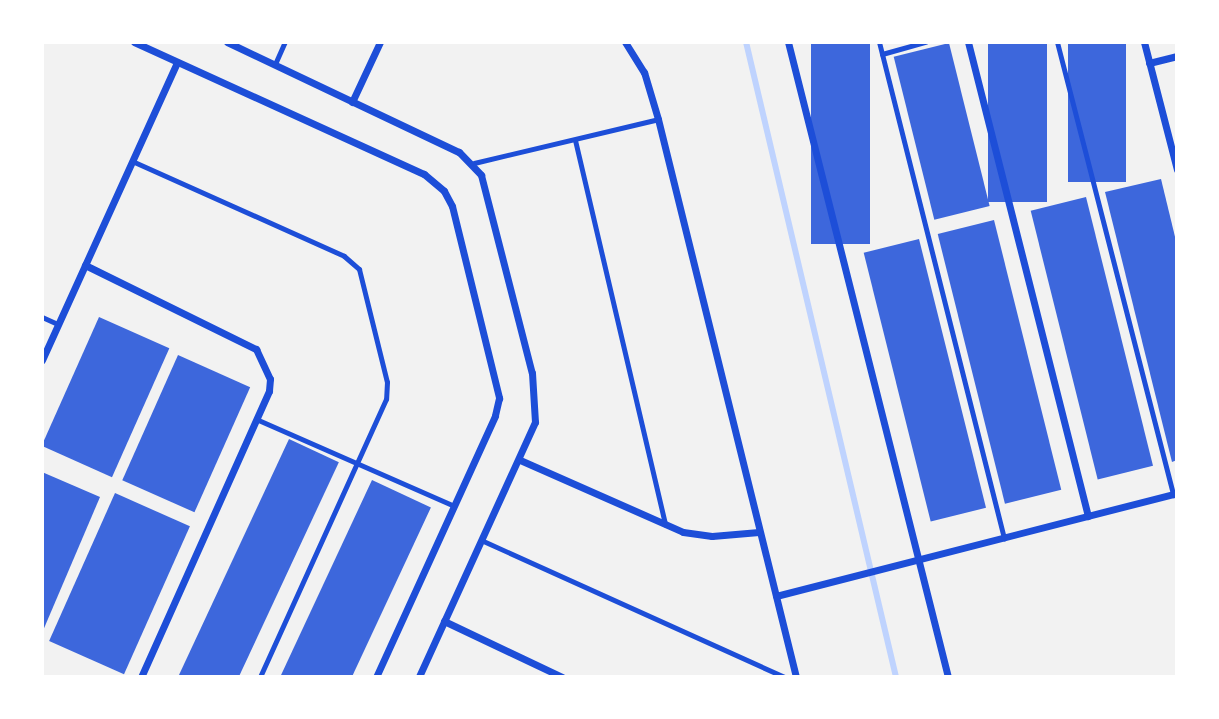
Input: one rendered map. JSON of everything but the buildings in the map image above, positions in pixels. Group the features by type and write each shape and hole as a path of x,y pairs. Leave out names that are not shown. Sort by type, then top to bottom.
{"street":[{"path":"134,42 424,174 444,191 452,206 499,398 454,506 376,677"},
{"path":"228,42 474,163 486,190 536,391 535,422 419,677"},
{"path":"352,102 380,42"},
{"path":"625,42 644,72 658,119 796,677"},
{"path":"788,42 948,677"},
{"path":"968,42 1088,516"},
{"path":"1144,42 1177,170"},
{"path":"1149,63 1177,56"},
{"path":"42,360 177,62"},
{"path":"85,265 256,349 270,379 256,419 141,677"},
{"path":"520,460 665,526 712,536 759,532"},
{"path":"776,596 1175,494"},
{"path":"444,621 562,677"}],"lane":[{"path":"275,64 285,42"},
{"path":"879,42 1004,538"},
{"path":"882,54 925,42"},
{"path":"1058,42 1175,494"},
{"path":"474,163 658,119"},
{"path":"575,140 665,526"},
{"path":"132,161 344,256 359,269 387,382 381,413 260,677"},
{"path":"42,317 58,324"},
{"path":"256,419 454,506"},
{"path":"481,540 785,677"}],"waterway":[{"path":"746,42 896,677"}]}
